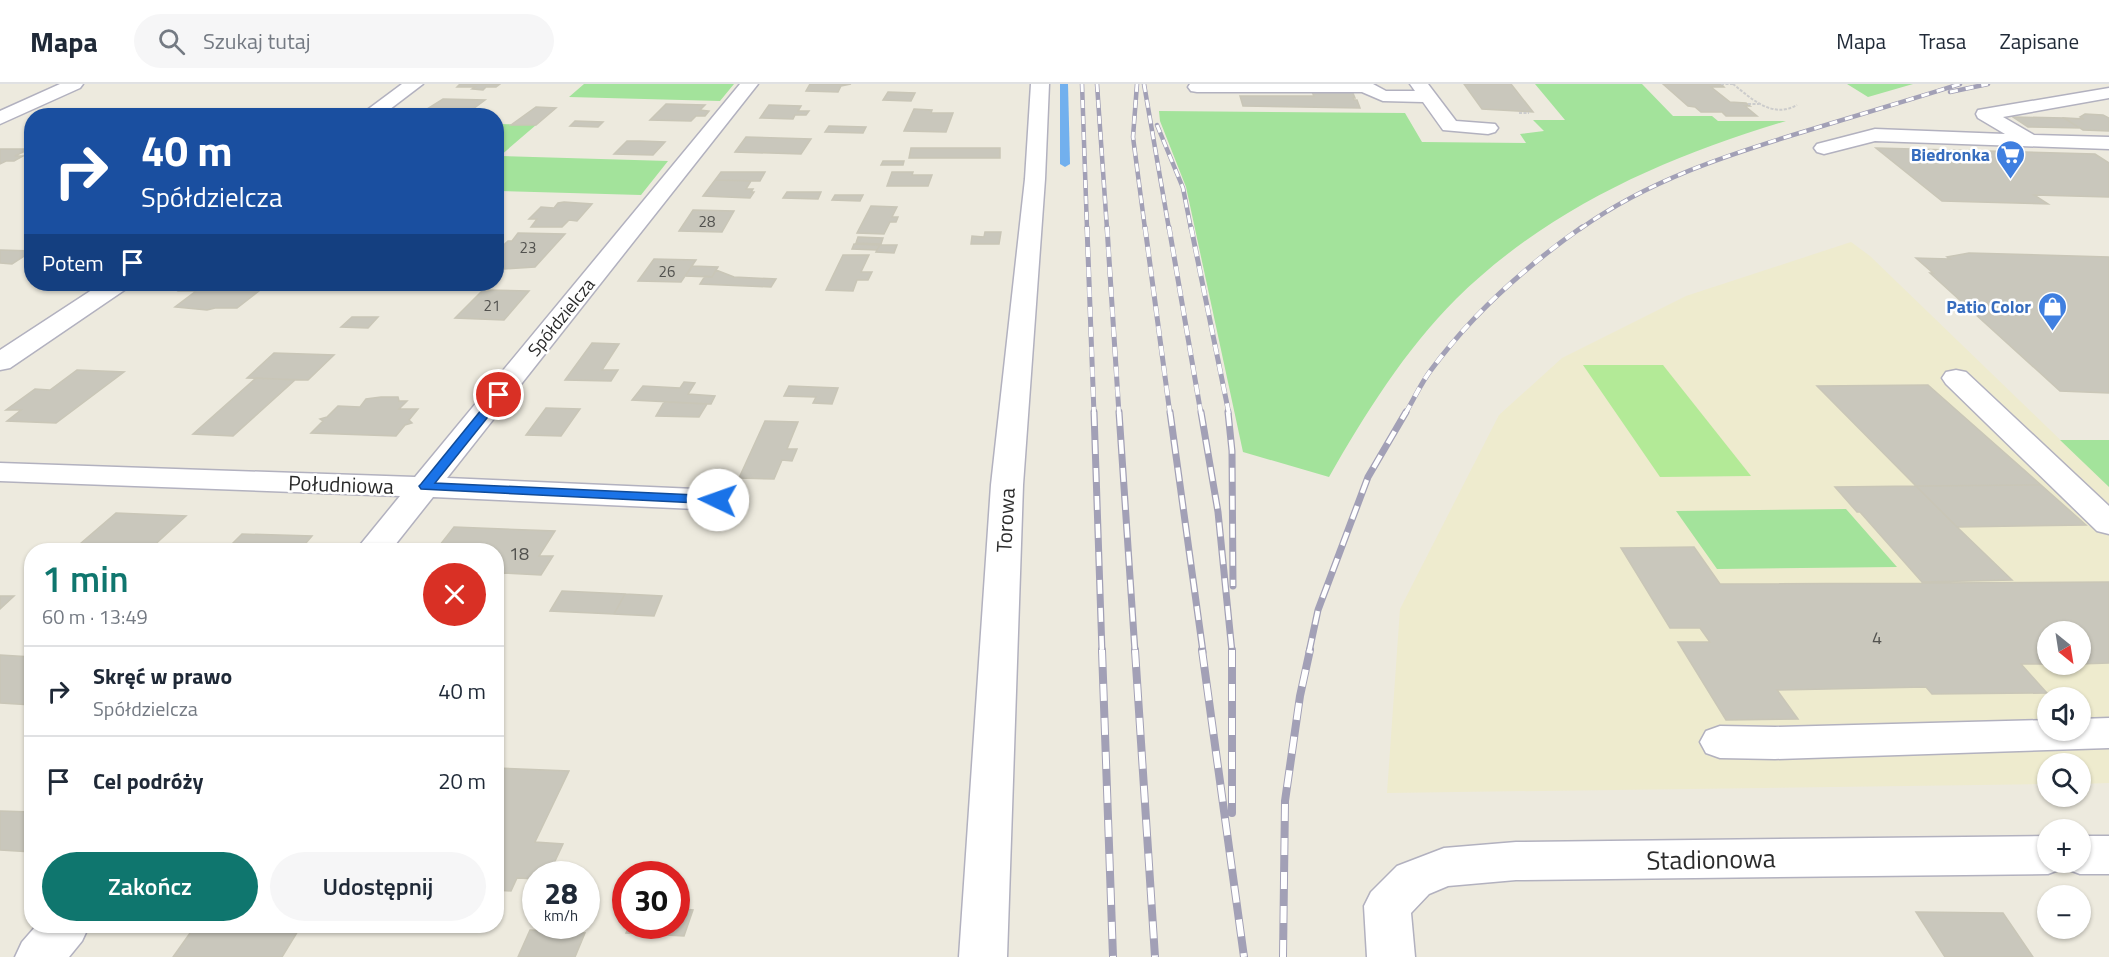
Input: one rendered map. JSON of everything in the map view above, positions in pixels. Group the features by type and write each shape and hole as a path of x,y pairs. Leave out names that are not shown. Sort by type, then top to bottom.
{"street":[{"path":"0,118 74,84"},
{"path":"380,108 414,84"},
{"name":"Spółdzielcza","path":"379,543 749,84"},
{"name":"Torowa","path":"983,957 1007,484 1035,179 1040,84"},
{"path":"1197,87 1365,87 1383,96 1423,91 1450,126 1488,128"},
{"path":"2032,140 1985,114 2109,93"},
{"path":"1824,148 1875,135 2109,143"},
{"path":"0,362 106,291"},
{"path":"1956,378 2109,524"},
{"name":"Południowa","path":"0,472 425,486 718,500"},
{"path":"1720,742 1775,743 2109,733"},
{"name":"Stadionowa","path":"1391,957 1387,906 1413,880 1444,867 1516,861 2037,855"},
{"path":"2091,855 2109,855"},
{"path":"39,957 59,933"}],"path":[{"path":"1721,84 1734,84 1767,110 1791,109 1797,105"},
{"path":"1748,104 1760,105"}],"shaded area":[{"path":"1851,242 1870,256 2109,487 2109,783 2091,784 2091,753 2037,753 2037,784 1387,793 1400,609 1499,415 1562,358 1686,296"}],"green space":[{"path":"584,84 734,84 720,101 569,97"},
{"path":"1535,84 1642,84 1673,116 1712,116 1718,121 1786,121 1696,151 1652,169 1568,213 1529,238 1491,267 1437,319 1403,361 1372,406 1329,477 1243,452 1186,187 1160,121 1159,111 1405,113 1422,142 1526,143 1520,134 1544,131 1533,120 1565,120"},
{"path":"1847,84 1913,84 1868,97"},
{"path":"504,124 536,125 504,153"},
{"path":"504,156 668,161 641,195 504,191"},
{"path":"1583,365 1663,365 1751,476 1660,477"},
{"path":"2060,440 2109,440 2109,487"},
{"path":"1846,509 1897,567 1717,569 1676,511"}],"building":[{"path":"460,84 500,84 496,87 486,87 483,90 472,89 475,87 457,87"},
{"path":"810,84 851,84 841,86 838,92 806,91"},
{"path":"1464,84 1511,84 1533,112 1482,109"},
{"path":"1663,84 1721,84 1724,87 1711,87 1730,102 1746,103 1750,106 1745,106 1757,116 1726,116 1722,112 1701,112 1695,107 1688,106"},
{"path":"1311,90 1352,91 1355,98 1353,98 1357,100 1360,108 1243,106 1240,96 1314,96"},
{"path":"888,92 915,93 911,101 883,100"},
{"path":"443,99 485,100 474,108 429,108"},
{"path":"666,104 705,105 700,110 709,111 705,116 696,116 691,121 650,120"},
{"path":"769,105 801,106 798,111 809,111 806,115 795,115 793,119 760,118"},
{"path":"536,107 556,108 536,125 511,125"},
{"path":"914,109 932,110 931,113 953,113 946,132 904,131"},
{"path":"2085,114 2103,115 2109,118 2109,131 2083,130 2065,118 2084,119 2080,117"},
{"path":"2013,117 2064,118 2080,128 2028,127"},
{"path":"575,121 603,122 598,127 570,126"},
{"path":"829,126 866,127 863,133 825,132"},
{"path":"746,137 811,139 801,154 735,152"},
{"path":"627,141 665,142 653,155 614,154"},
{"path":"911,148 1000,148 1000,158 909,158"},
{"name":"Biedronka","path":"1876,148 2095,154 2109,163 2109,197 2034,195 2048,204 1942,201"},
{"path":"0,149 24,149 24,152 15,156 23,156 0,164"},
{"path":"883,161 904,161 903,165 881,165"},
{"path":"721,172 765,172 760,181 715,180"},
{"path":"892,172 932,175 928,186 887,186"},
{"path":"715,180 751,181 746,189 753,189 751,192 754,192 750,198 703,196"},
{"path":"787,192 821,192 818,199 783,198"},
{"path":"835,195 863,195 860,201 832,200"},
{"path":"558,203 592,204 577,221 569,220 562,227 531,227 537,219 529,219 541,207 554,208"},
{"path":"871,206 897,207 892,217 898,217 896,222 890,222 884,234 857,233"},
{"path":"693,210 734,211 722,232 679,231"},
{"path":"985,232 1001,232 999,244 971,244 972,236 984,237"},
{"path":"518,233 565,234 535,267 504,269 504,245 512,241"},
{"path":"858,237 883,238 881,244 856,243"},
{"path":"854,244 880,245 877,250 852,249"},
{"path":"880,245 897,245 894,253 876,252"},
{"path":"0,250 24,251 24,256 12,264 0,263"},
{"name":"Patio Color","path":"1969,253 2109,257 2109,393 2060,391 1916,258 1950,259 1947,257"},
{"path":"843,255 869,255 861,272 872,272 868,280 857,280 853,291 826,290"},
{"path":"654,259 696,260 681,282 638,281"},
{"path":"692,266 718,267 712,277 685,276"},
{"path":"716,270 734,277 776,279 771,287 700,284 705,276 712,277"},
{"path":"196,291 259,291 237,308 207,310 175,307"},
{"path":"482,291 529,291 504,320 455,318"},
{"path":"352,317 378,317 368,328 341,327"},
{"path":"592,343 619,344 602,370 618,370 611,381 565,380"},
{"path":"274,353 334,355 308,380 247,378"},
{"path":"77,370 124,372 56,423 7,421 21,410 6,410 35,389 50,390"},
{"path":"256,378 295,380 233,436 193,434"},
{"path":"684,382 695,383 688,394 715,396 711,404 632,400 643,386 680,388"},
{"path":"1928,385 2041,485 1916,486 1817,386"},
{"path":"789,386 838,388 832,404 813,403 816,397 784,396"},
{"path":"398,397 399,401 407,401 399,409 418,409 409,420 412,423 405,425 396,436 311,433 323,421 320,419 327,417 338,406 360,407 366,399"},
{"path":"664,402 707,404 699,417 656,416"},
{"path":"546,408 580,409 561,436 526,435"},
{"path":"765,421 798,422 787,449 797,449 792,461 782,460 774,479 739,478"},
{"path":"2041,485 2086,525 1957,527 1916,486"},
{"path":"1916,486 2012,580 1922,582 1835,487"},
{"path":"116,513 186,516 157,543 81,543"},
{"path":"454,527 555,531 539,556 553,556 541,575 504,573 504,543 441,543"},
{"path":"242,534 312,536 306,543 233,543"},
{"path":"1694,547 1720,584 2109,582 2109,663 2091,664 2091,621 2037,621 2037,664 2021,664 2042,687 2037,687 2037,693 1932,694 1926,687 1777,690 1798,719 1726,720 1678,642 1710,642 1700,628 1670,628 1621,548"},
{"path":"562,591 625,594 614,614 550,611"},
{"path":"625,594 662,596 654,616 614,614"},
{"path":"0,596 14,596 0,609"},
{"path":"0,655 24,656 24,704 0,703"},
{"path":"504,768 569,771 535,842 563,844 555,861 522,861 522,878 517,878 511,891 504,891"},
{"path":"0,811 24,812 24,852 0,850"},
{"path":"1916,912 2003,913 2033,957 1945,957"},
{"path":"190,933 297,933 282,957 173,957"},
{"path":"526,939 582,939 575,957 518,957"}],"waterway":[{"path":"1064,84 1065,164"}],"railway":[{"path":"1082,84 1087,229"},
{"path":"1097,84 1107,229"},
{"path":"1137,84 1133,137 1145,229"},
{"path":"1144,84 1169,229"},
{"path":"1580,229 1633,196 1689,171 1776,140 1960,84"},
{"path":"1950,92 1988,84"},
{"path":"1157,125 1183,188 1191,229"},
{"path":"1087,227 1094,414"},
{"path":"1107,227 1119,414"},
{"path":"1145,227 1170,414"},
{"path":"1169,227 1201,414"},
{"path":"1191,227 1229,414"},
{"path":"1405,414 1431,370 1464,329 1520,275 1582,227"},
{"path":"1094,412 1102,652"},
{"path":"1119,412 1135,652"},
{"path":"1170,412 1203,652"},
{"path":"1201,412 1218,512 1232,652"},
{"path":"1228,412 1232,451 1233,586"},
{"path":"1309,652 1318,610 1368,477 1406,412"},
{"path":"1102,650 1113,957"},
{"path":"1135,650 1155,957"},
{"path":"1202,650 1244,957"},
{"path":"1283,957 1285,801 1300,696 1310,650"},
{"path":"1232,652 1232,813"}],"place":[{"name":"Biedronka","path":"2011,180"},
{"name":"Patio Color","path":"2052,332"}],"route":[{"path":"499,395 425,486 718,500"}]}
